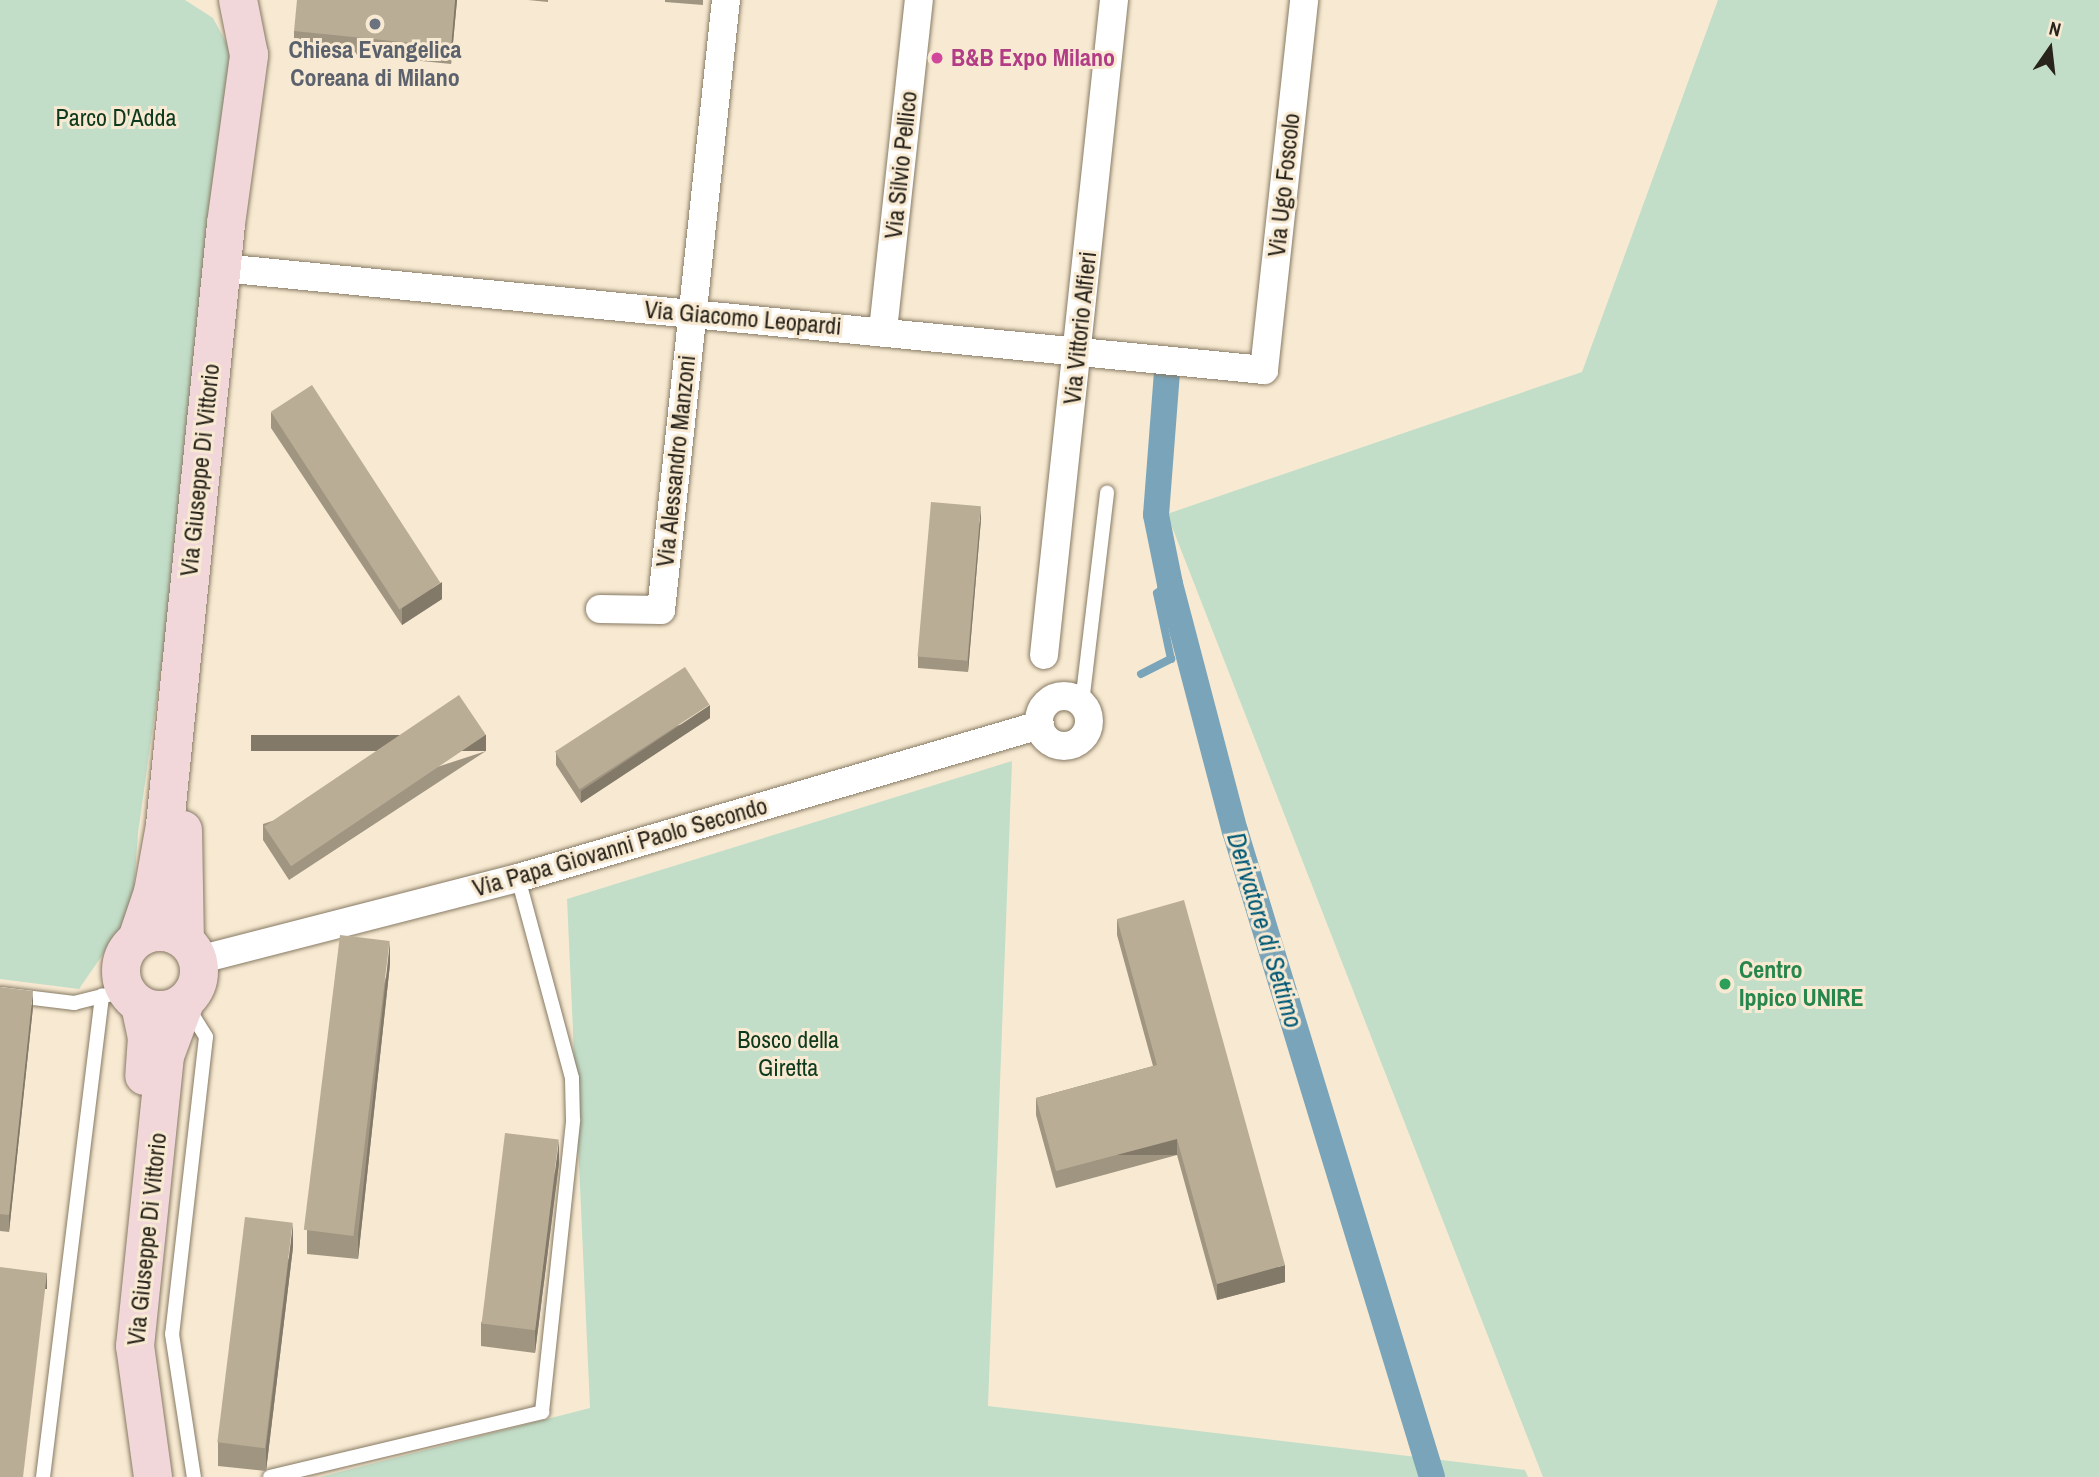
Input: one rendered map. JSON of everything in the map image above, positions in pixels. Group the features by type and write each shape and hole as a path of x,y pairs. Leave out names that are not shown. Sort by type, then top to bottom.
{"street":[{"name":"Via Giuseppe Di Vittorio","path":"191,950 183,827 249,55 238,0"},
{"name":"Via Giuseppe Di Vittorio","path":"136,939 153,892 165,825 232,269 267,57 267,0"},
{"name":"Via Alessandro Manzoni","path":"600,609 661,610 726,0"},
{"name":"Via Silvio Pellico","path":"883,331 919,0"},
{"name":"Via Vittorio Alfieri","path":"1044,655 1114,0"},
{"name":"Via Ugo Foscolo","path":"1264,370 1304,0"},
{"name":"Via Giacomo Leopardi","path":"232,269 1264,370"},
{"path":"1056,697 1073,697 1082,703 1089,719 1087,731 1075,743 1052,743 1040,725 1045,704 1056,697"},
{"name":"Via Papa Giovanni Paolo Secondo","path":"191,950 518,878 1040,725"},
{"path":"166,932 191,950 198,984 185,1002 166,1010 121,995 123,958 136,939 166,932"},
{"name":"Via Giuseppe Di Vittorio","path":"121,995 147,1054 114,1361 143,1477"},
{"name":"Via Giuseppe Di Vittorio","path":"153,1477 135,1346 166,1056 185,1002"}],"lane":[{"path":"1082,703 1107,492"},
{"path":"270,1477 542,1412 573,1120 572,1078 518,878"},
{"path":"0,994 74,1003 121,995 43,1477"},
{"path":"185,1002 206,1037 172,1334 194,1477"}],"green space":[{"name":"Parco D'Adda","path":"0,0 185,0 213,18 233,55 175,570 138,833 132,912 79,989 0,979"},
{"name":"Centro Ippico UNIRE","path":"1718,0 2099,0 2099,1477 1543,1477 1167,514 1582,372"},
{"name":"Bosco della Giretta","path":"1012,761 988,1406 1525,1470 1528,1477 320,1477 590,1408 567,899"}],"building":[{"name":"Chiesa Evangelica Coreana di Milano","path":"297,0 455,0 451,47 294,31"},
{"path":"312,385 441,583 399,610 271,412"},
{"path":"931,502 981,506 967,661 917,656"},
{"path":"685,667 710,705 580,789 555,751"},
{"path":"459,695 486,735 291,866 264,826"},
{"path":"1184,900 1285,1265 1217,1284 1177,1139 1056,1171 1036,1098 1157,1065 1117,919"},
{"path":"340,935 390,941 353,1236 304,1230"},
{"path":"0,987 33,991 9,1215 0,1214"},
{"path":"505,1133 559,1140 535,1330 482,1324"},
{"path":"245,1217 293,1223 265,1448 217,1442"},
{"path":"0,1267 47,1273 23,1477 0,1477"}],"waterway":[{"name":"Derivatore di Settimo","path":"1167,372 1156,515 1170,584 1235,831 1432,1477"},
{"path":"1141,674 1171,659 1157,593 1170,584"}],"place":[{"name":"Chiesa Evangelica Coreana di Milano","path":"375,24"},
{"name":"B&B Expo Milano","path":"937,58"},
{"name":"Centro Ippico UNIRE","path":"1725,984"}]}
